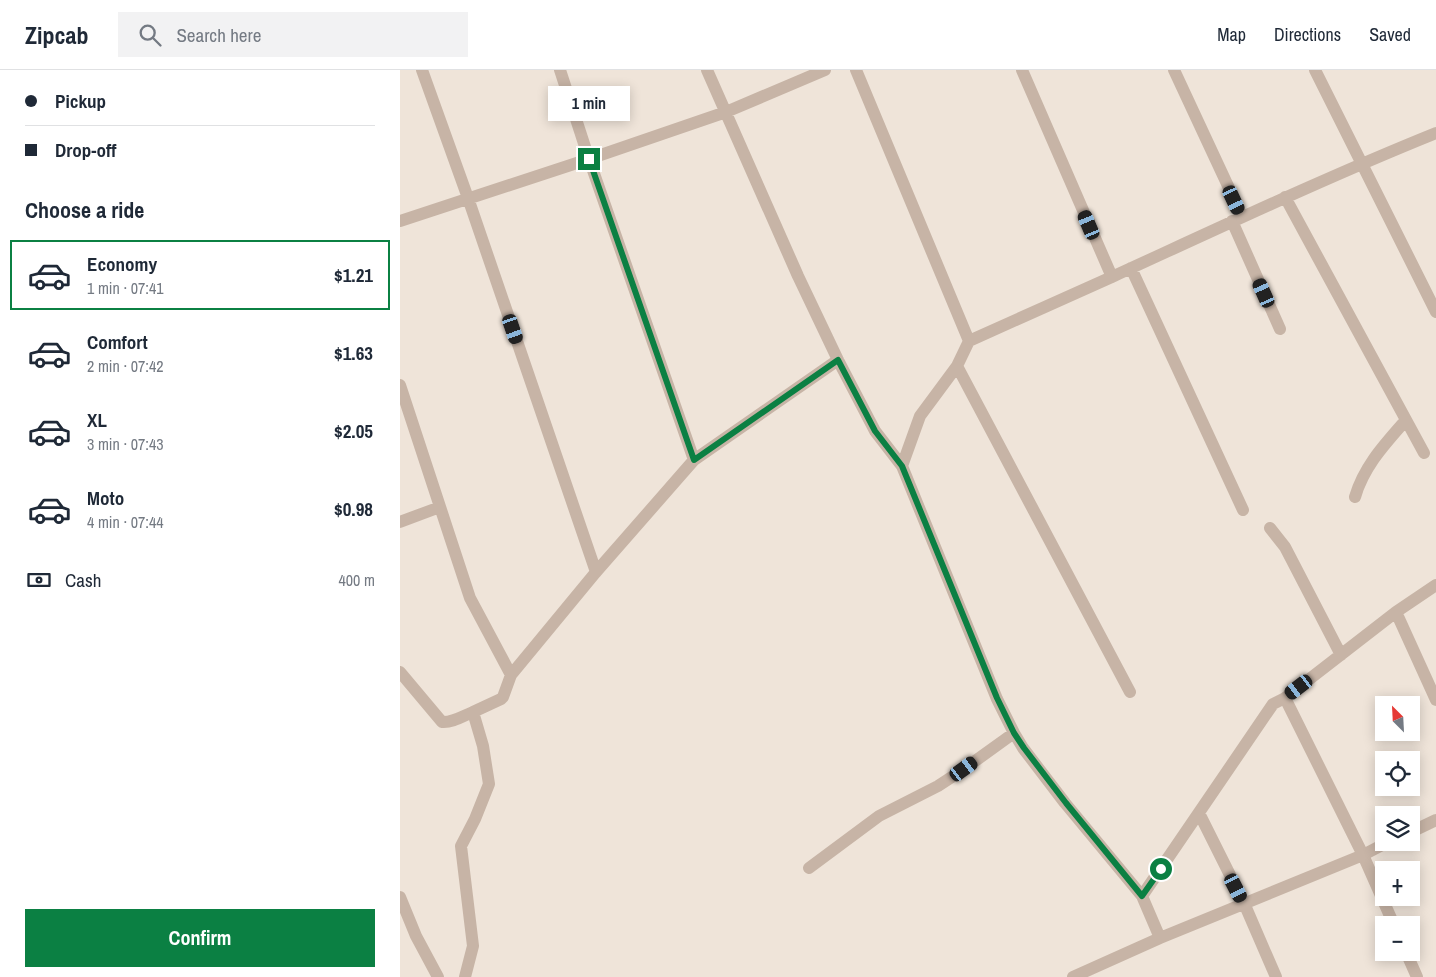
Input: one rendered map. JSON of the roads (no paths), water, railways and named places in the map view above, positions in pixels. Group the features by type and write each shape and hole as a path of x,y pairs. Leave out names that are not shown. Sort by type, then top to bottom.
{"street":[{"path":"422,70 468,198 596,572"},
{"path":"560,70 694,460"},
{"path":"707,70 798,276 838,360 875,431 902,466 997,698 1014,733 1066,803 1142,896 1160,938"},
{"path":"400,220 589,159 726,112 825,70"},
{"path":"856,70 968,340"},
{"path":"1022,70 1112,277"},
{"path":"1174,70 1237,218 1280,329"},
{"path":"1314,70 1436,312"},
{"path":"902,466 920,416 957,366 968,340 1112,277 1360,163 1436,133"},
{"path":"1285,197 1424,454"},
{"path":"1130,268 1243,510"},
{"path":"400,672 442,722 445,723 501,699 511,675 596,572 694,460 838,360"},
{"path":"957,366 1130,692"},
{"path":"400,386 470,598 511,675"},
{"path":"1355,497 1366,468 1406,420"},
{"path":"400,522 440,507"},
{"path":"1270,528 1285,547 1341,655"},
{"path":"1142,896 1273,704 1285,698 1396,612 1436,585"},
{"path":"1396,612 1436,700"},
{"path":"1285,698 1363,854 1390,916"},
{"path":"466,977 472,946 461,846 475,819 489,784 483,746 473,712"},
{"path":"809,868 879,816 938,786 1014,733"},
{"path":"1199,813 1244,903 1276,977"},
{"path":"1420,828 1436,820"},
{"path":"1073,977 1160,938 1375,848"},
{"path":"400,897 416,936 438,977"},
{"path":"1410,961 1417,977"}]}
